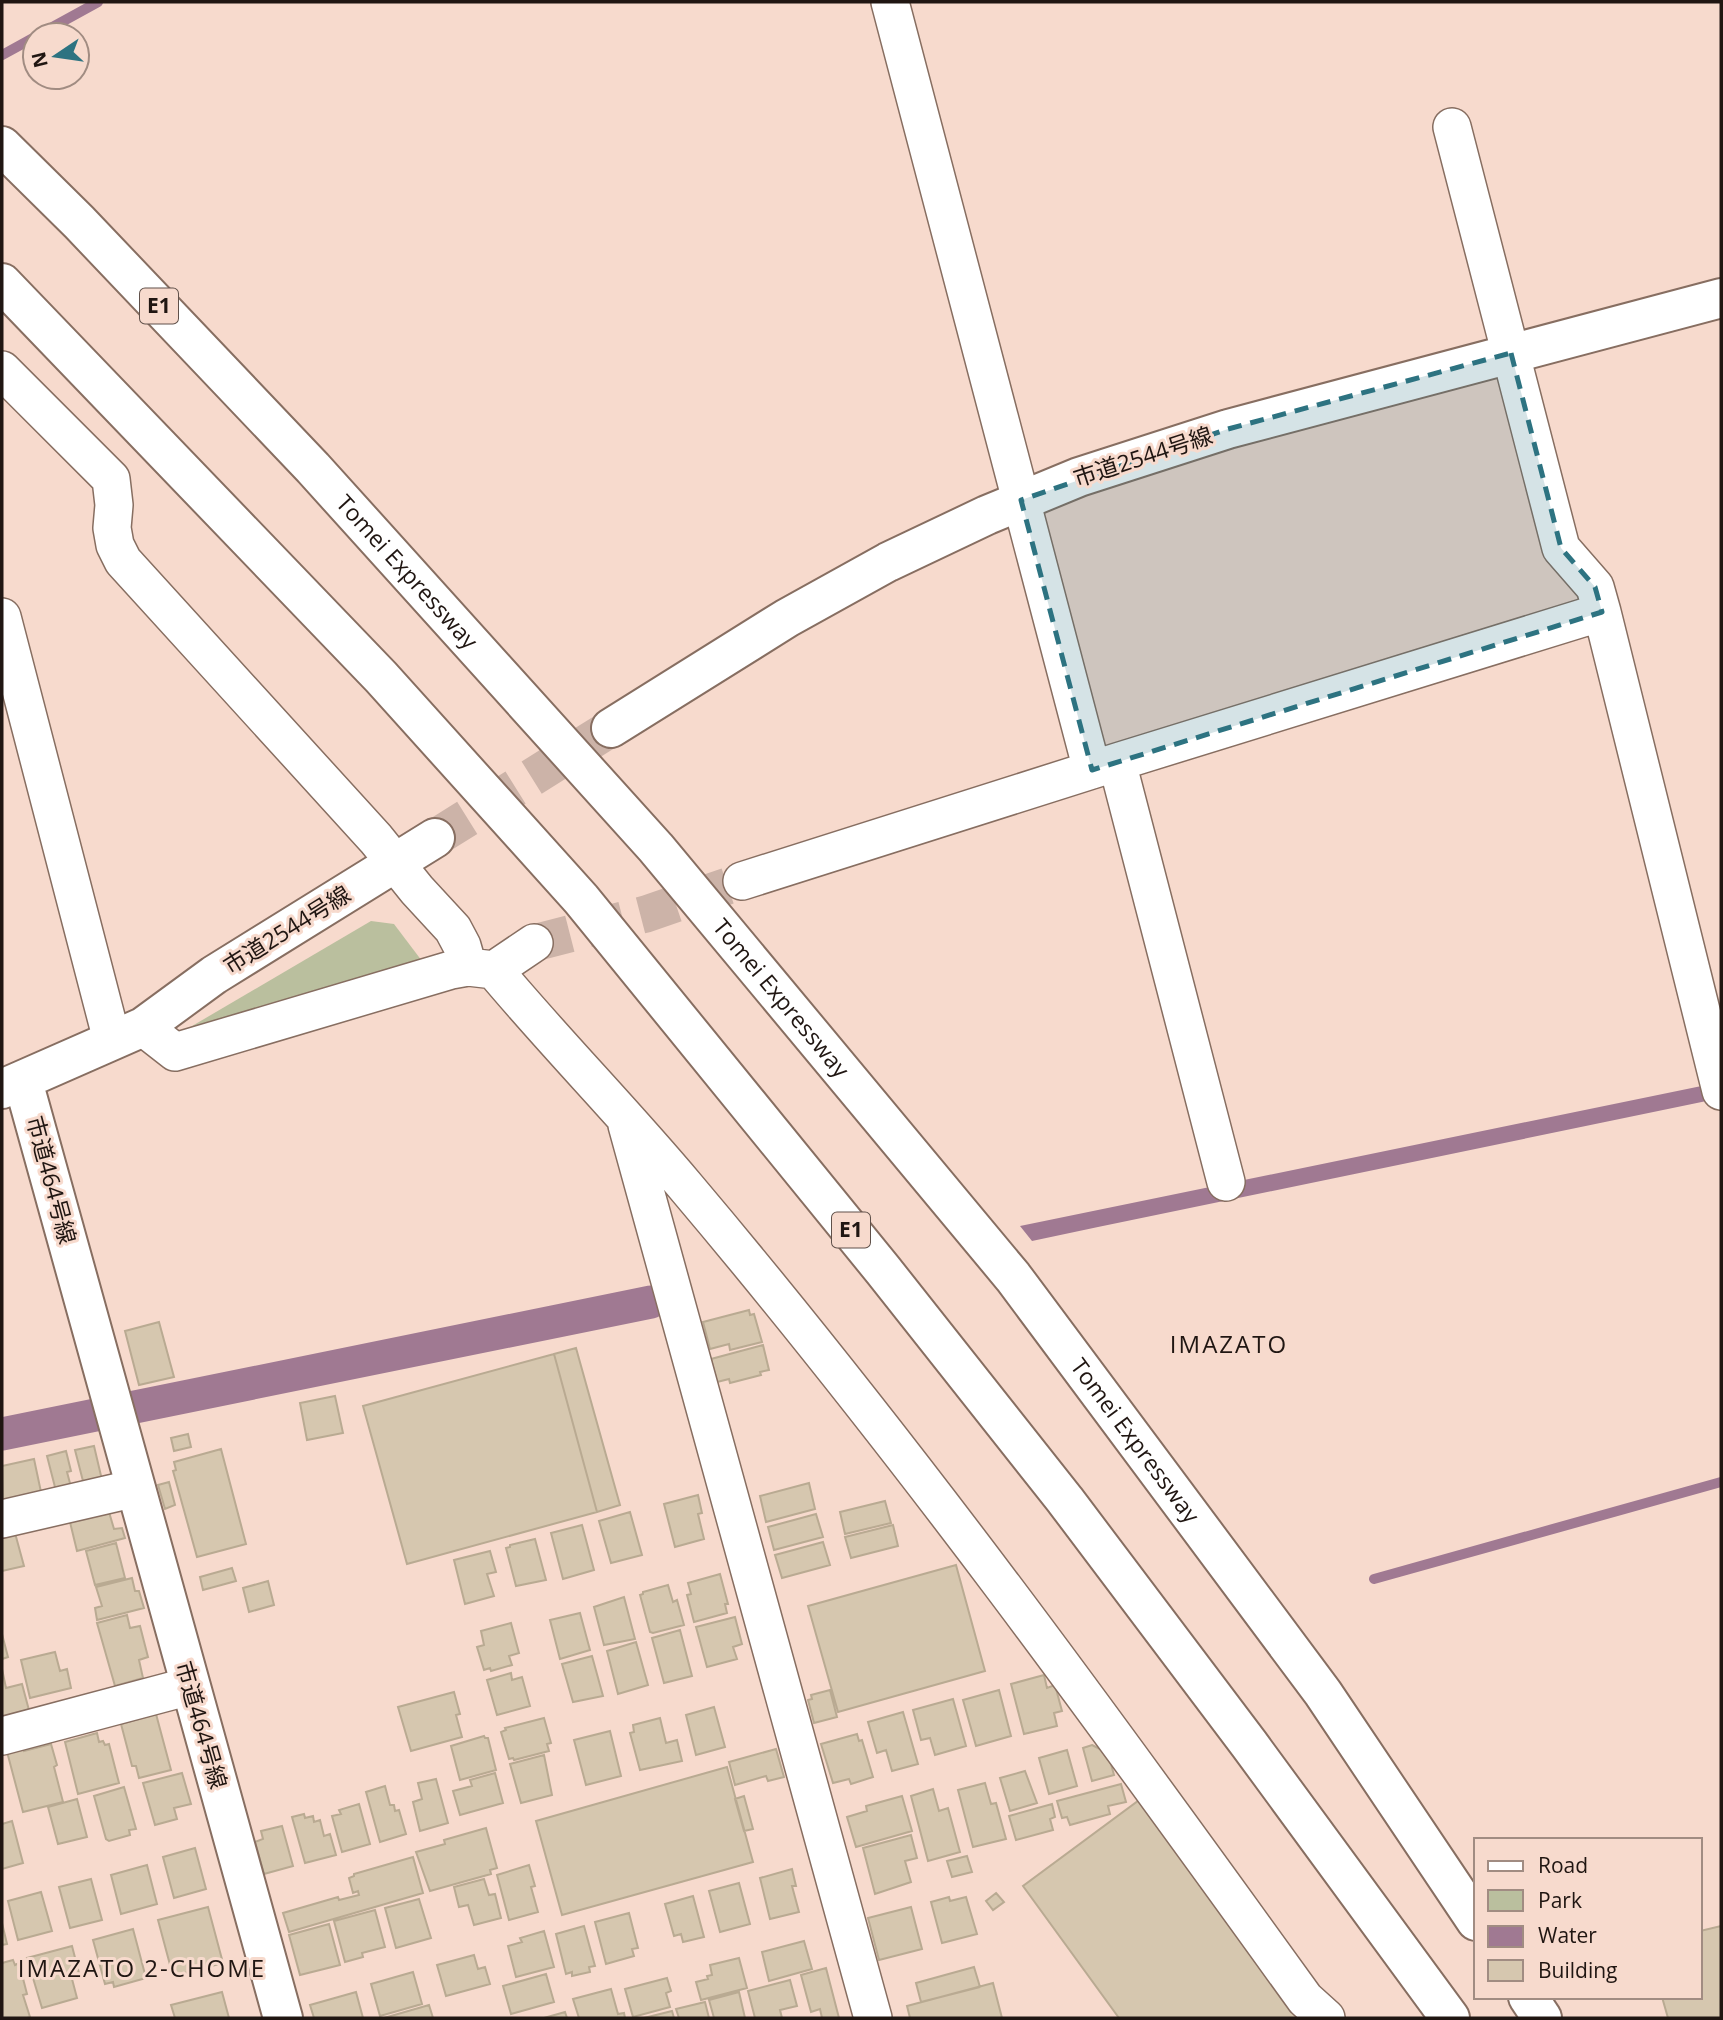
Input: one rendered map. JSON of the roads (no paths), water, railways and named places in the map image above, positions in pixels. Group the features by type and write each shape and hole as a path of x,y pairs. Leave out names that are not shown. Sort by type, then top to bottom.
{"main road":[{"name":"Tomei Expressway","path":"2,146 79,222 313,468 656,848 1013,1277 1323,1693 1474,1918"},
{"name":"E1","path":"2,283 381,677 581,899 875,1259 1057,1489 1444,2009"},
{"name":"市道2544号線","path":"611,728 787,618 888,562 1021,500 1079,477 1171,446 1721,298"},
{"name":"市道2544号線","path":"12,1085 127,1034 214,975 436,838"},
{"name":"市道464号線","path":"12,1085 116,1417 283,2018"},
{"path":"1529,1999 1542,2018"}],"street":[{"path":"890,2 1021,500 1104,766 1226,1182"},
{"path":"1452,127 1561,548 1595,587 1602,612 1720,1086"},
{"path":"2,370 111,478 114,505 112,528 115,545 123,561 376,839 453,929 462,946 481,969 625,1117 686,1186 856,1396 1108,1726 1305,1998 1326,2018"},
{"path":"742,881 1602,612"},
{"path":"2,617 127,1034 175,1052 481,969 534,943"},
{"path":"625,1117 873,2018"},
{"path":"2,1519 136,1488"},
{"path":"2,1736 190,1686"}],"water":[{"path":"1721,1082 1721,1098 1032,1241 1020,1226"}],"waterway":[{"path":"63,21 98,2"},
{"path":"2,55 21,45"},
{"path":"2,1434 651,1302"},
{"path":"1374,1579 1721,1482"}],"tunnel":[{"path":"435,838 611,728"},
{"path":"534,943 646,914 742,881"}],"district":[{"name":"IMAZATO","path":"1229,1345"},
{"name":"IMAZATO 2-CHOME","path":"142,1969"}]}
